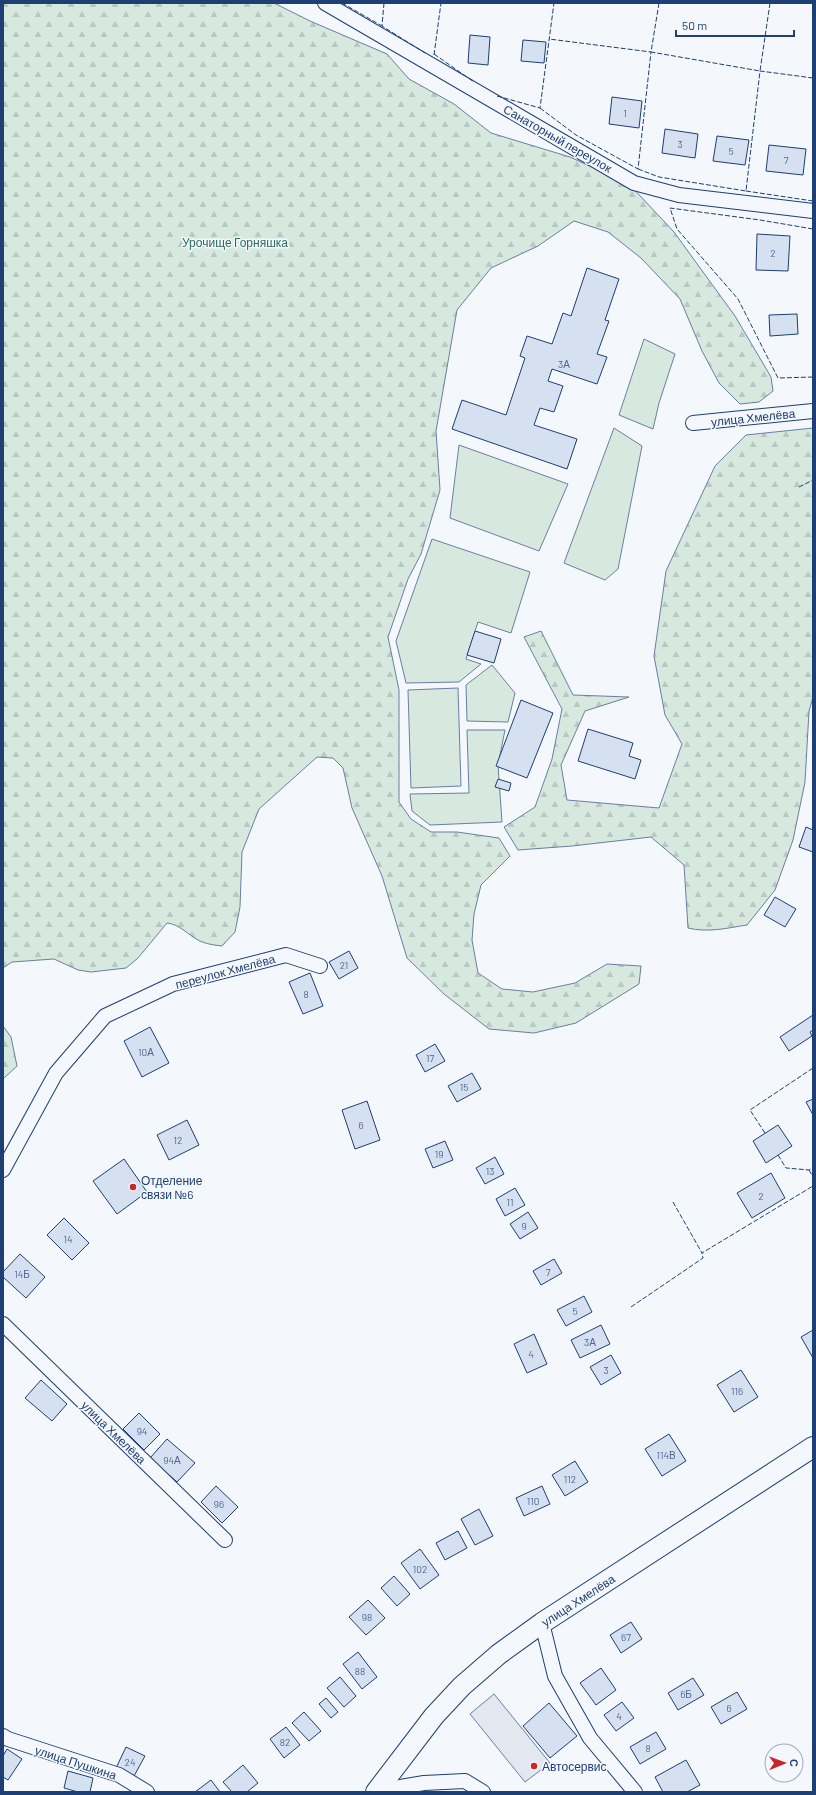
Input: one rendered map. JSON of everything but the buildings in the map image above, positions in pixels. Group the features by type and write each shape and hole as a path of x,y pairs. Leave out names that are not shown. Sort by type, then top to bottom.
{"main road":[{"name":"улица Хмелёва","path":"376,1792 434,1716 462,1686 499,1654 542,1623 813,1447"}],"street":[{"name":"Санаторный переулок","path":"325,3 634,182 680,195 813,211"},
{"name":"улица Хмелёва","path":"693,423 813,411"},
{"name":"переулок Хмелёва","path":"3,1170 56,1073 105,1016 173,984 286,955 320,966"},
{"name":"улица Хмелёва","path":"3,1324 225,1540"},
{"path":"542,1623 555,1676 590,1738 635,1792"},
{"name":"улица Пушкина","path":"3,1736 8,1739 119,1775 147,1792"},
{"path":"376,1792 424,1783 465,1781 483,1792"}],"green space":[{"name":"Урочище Горняшка","path":"3,3 274,3 310,21 387,54 409,79 454,104 491,133 570,157 629,184 674,232 735,316 771,377 773,391 759,402 740,404 719,383 702,351 680,299 641,258 608,232 574,221 538,246 491,268 457,310 436,431 440,490 421,554 408,579 388,637 399,690 399,802 411,819 431,832 457,832 499,838 510,856 481,885 474,914 472,940 478,973 502,989 533,992 575,983 607,964 641,966 639,984 576,1023 534,1033 489,1029 444,994 407,958 382,876 352,808 343,768 333,758 317,757 259,809 242,852 240,907 235,932 222,946 201,941 194,938 179,927 167,923 138,958 126,968 91,972 78,970 54,959 12,962 3,968"},
{"path":"644,339 675,354 659,403 653,429 619,415"},
{"path":"614,428 642,446 618,569 605,580 564,563"},
{"path":"813,428 813,697 809,711 805,782 793,840 775,890 747,925 710,930 688,928 684,865 651,837 572,846 518,850 504,827 535,807 552,759 562,709 524,637 541,631 573,695 629,697 585,711 561,765 567,800 659,808 682,744 665,715 654,656 666,571 715,466 746,435"},
{"path":"459,445 568,484 539,551 450,518"},
{"path":"432,539 530,572 511,633 478,622 466,659 481,664 459,682 406,683 396,641"},
{"path":"492,665 515,693 508,722 467,721 466,685"},
{"path":"458,688 461,786 411,788 408,690"},
{"path":"467,730 505,730 498,765 502,822 430,825 412,811 410,794 469,793"},
{"path":"3,1026 11,1037 17,1066 3,1079"}],"shaded area":[{"path":"494,1694 550,1763 525,1782 470,1714"}],"fence":[{"path":"342,3 382,26"},
{"path":"384,3 382,26 425,53"},
{"path":"434,55 441,3"},
{"path":"497,96 540,108 554,3"},
{"path":"659,3 651,52 760,71 770,3"},
{"path":"540,108 576,135 638,169 651,52 549,39"},
{"path":"434,54 474,82"},
{"path":"638,169 659,177 746,191 760,71 813,78"},
{"path":"746,191 813,201"},
{"path":"813,229 760,220 670,208 677,229 738,299 778,378 813,377"},
{"path":"799,487 813,480"},
{"path":"765,1133 750,1110 813,1068"},
{"path":"778,1155 786,1168 809,1170 813,1168"},
{"path":"809,1170 813,1177"},
{"path":"673,1202 702,1253 813,1186"},
{"path":"631,1307 703,1258 702,1253"}],"place":[{"name":"Отделение связи №6","path":"133,1187"},
{"name":"Автосервис","path":"534,1766"}]}
